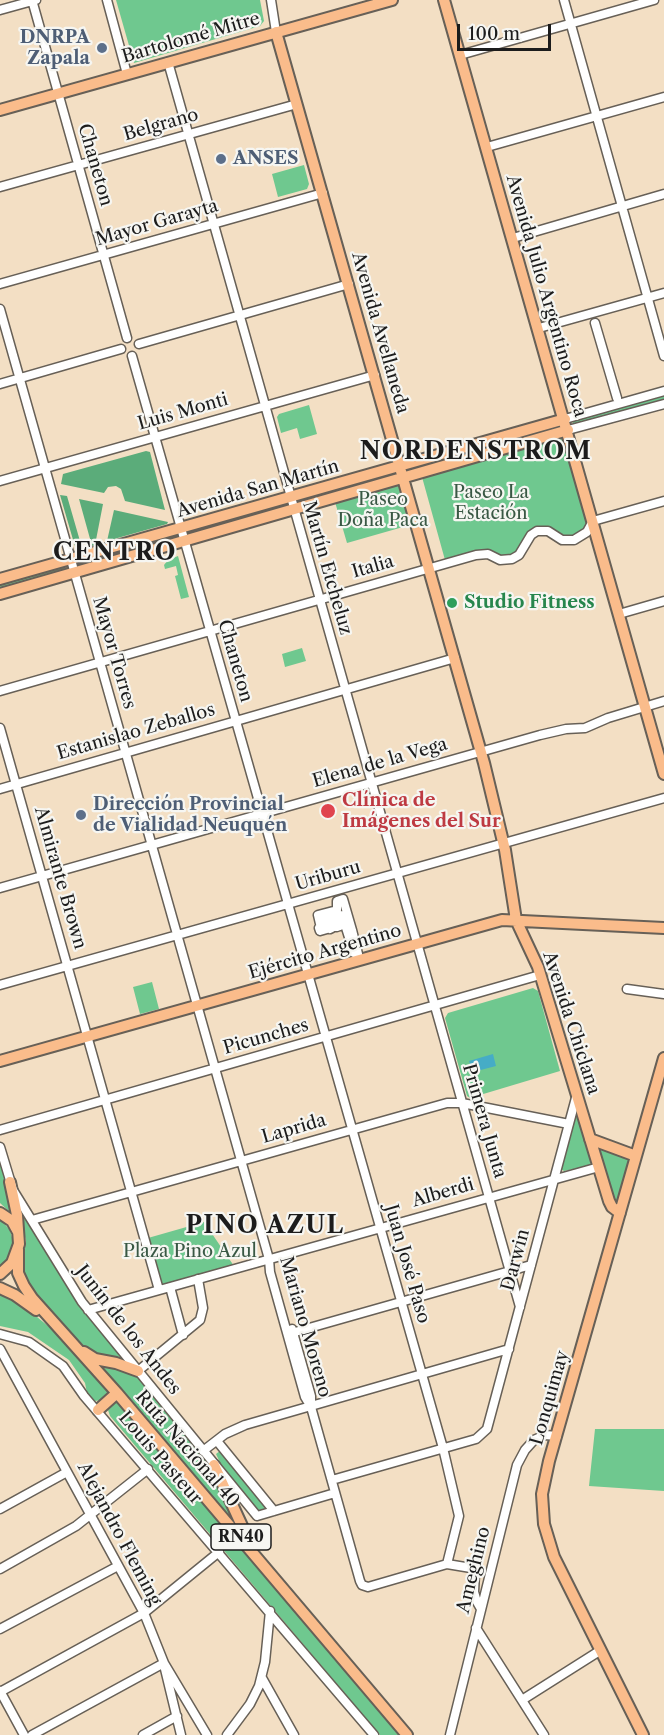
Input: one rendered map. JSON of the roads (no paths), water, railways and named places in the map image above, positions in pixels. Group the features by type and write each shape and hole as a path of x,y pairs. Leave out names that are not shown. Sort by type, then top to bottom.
{"main road":[{"name":"Bartolomé Mitre","path":"0,110 392,0"},
{"name":"Avenida Julio Argentino Roca","path":"444,0 664,774"},
{"name":"Avenida Avellaneda","path":"276,32 481,751 504,843 516,920"},
{"name":"Avenida San Martín","path":"0,579 564,419"},
{"name":"Avenida San Martín","path":"0,594 568,430"},
{"name":"Avenida Chiclana","path":"516,920 535,959 610,1205 620,1213"},
{"name":"Ejército Argentino","path":"0,1061 498,921 664,928"},
{"name":"Lonquimay","path":"644,1735 558,1564 544,1524 542,1510 543,1487 556,1436 664,1058"},
{"path":"590,1138 636,1156"},
{"path":"10,1182 18,1232"},
{"path":"2,1213 12,1221 18,1232"},
{"name":"RN40","path":"18,1232 18,1249"},
{"path":"0,1274 12,1263 18,1249"},
{"name":"Ruta Nacional 40","path":"18,1249 20,1280 28,1292 268,1569 407,1735"},
{"name":"Ruta Nacional 40","path":"0,1288 15,1295 56,1325"},
{"path":"71,1343 95,1359 138,1371"},
{"path":"98,1410 117,1393"},
{"path":"214,1465 246,1536 268,1569"}],"street":[{"path":"0,10 33,0"},
{"name":"Chaneton","path":"33,0 127,338"},
{"path":"106,0 128,74"},
{"name":"Avenida Avellaneda","path":"271,0 276,32"},
{"path":"564,0 664,356"},
{"path":"460,55 654,0"},
{"name":"Martín Etcheluz","path":"168,62 416,944"},
{"path":"487,147 664,97"},
{"name":"Belgrano","path":"0,187 297,104"},
{"name":"Mayor Garayta","path":"0,284 322,193"},
{"path":"513,238 664,194"},
{"path":"138,344 349,284"},
{"path":"538,328 664,293"},
{"name":"Mayor Torres","path":"0,309 196,1005"},
{"path":"596,323 617,398"},
{"path":"127,338 135,340 138,344 138,350 132,356 126,356 121,350 121,344 127,338"},
{"path":"0,384 121,350"},
{"name":"Chaneton","path":"132,356 307,974"},
{"name":"Luis Monti","path":"0,481 375,375"},
{"name":"Avenida San Martín","path":"564,419 664,391"},
{"name":"Avenida San Martín","path":"568,430 664,404"},
{"name":"Italia","path":"0,691 481,554 491,555 505,561 510,560 519,555 535,532 548,531 562,540 574,540 583,536 593,521 664,501"},
{"path":"619,614 664,601"},
{"name":"Estanislao Zeballos","path":"0,789 455,658"},
{"name":"Elena de la Vega","path":"0,888 481,751 551,732 585,728 608,718 664,701"},
{"name":"Almirante Brown","path":"0,728 159,1290"},
{"name":"Uriburu","path":"0,985 664,798"},
{"path":"343,899 358,954 354,952 342,915 340,916 342,925 340,926 337,917 334,918 337,927 335,927 332,918 330,919 332,928 330,929 325,920 327,929 320,931 318,915 337,910 337,901 343,899"},
{"name":"Primera Junta","path":"416,944 520,1307"},
{"name":"Juan José Paso","path":"307,974 459,1512 458,1525 447,1564"},
{"name":"Picunches","path":"0,1130 540,975"},
{"path":"627,989 664,994"},
{"name":"Mariano Moreno","path":"196,1005 269,1259 275,1270 290,1334 311,1396 311,1407 360,1581 364,1586 371,1586 447,1564"},
{"name":"Darwin","path":"442,1448 476,1439 484,1434 489,1424 577,1094"},
{"name":"Laprida","path":"32,1220 443,1104 462,1103 569,1124"},
{"name":"Junín de los Andes","path":"0,1147 10,1182 64,1275 88,1310 256,1516 274,1511"},
{"name":"Alberdi","path":"88,1310 599,1167"},
{"path":"290,1334 531,1265"},
{"path":"138,1371 197,1323 202,1316 203,1308 198,1279"},
{"path":"170,1287 183,1335"},
{"name":"Louis Pasteur","path":"0,1334 29,1342 60,1364 81,1392 374,1735"},
{"name":"Alejandro Fleming","path":"0,1349 144,1613 164,1663 180,1686 207,1735"},
{"path":"203,1451 238,1427 509,1349"},
{"name":"Ameghino","path":"450,1735 512,1481 521,1458 534,1440 545,1436 556,1436"},
{"path":"217,1441 274,1511 335,1493"},
{"path":"332,1480 442,1448"},
{"path":"0,1569 73,1528 148,1469"},
{"path":"0,1509 67,1472"},
{"path":"24,1735 0,1692 144,1613 219,1552"},
{"path":"447,1564 473,1570 474,1592 481,1609"},
{"path":"0,1629 118,1566"},
{"path":"227,1735 250,1704 262,1678 270,1611"},
{"path":"476,1628 544,1735"},
{"path":"522,1700 601,1650"},
{"path":"32,1735 164,1663 181,1735"},
{"path":"262,1678 294,1735"},
{"path":"143,1735 177,1716"}],"water":[{"path":"493,1054 496,1066 473,1072 469,1061"}],"place":[{"name":"DNRPA Zapala","path":"102,48"},
{"name":"ANSES","path":"221,159"},
{"name":"Studio Fitness","path":"452,603"},
{"name":"Clínica de Imágenes del Sur","path":"328,811"},
{"name":"Dirección Provincial de Vialidad Neuquén","path":"81,815"}],"district":[{"name":"NORDENSTROM","path":"476,452"},
{"name":"CENTRO","path":"115,553"},
{"name":"PINO AZUL","path":"265,1226"}],"park label":[{"name":"Paseo La Estación","path":"491,503"},
{"name":"Paseo Doña Paca","path":"383,510"},
{"name":"Plaza Pino Azul","path":"190,1252"}]}
